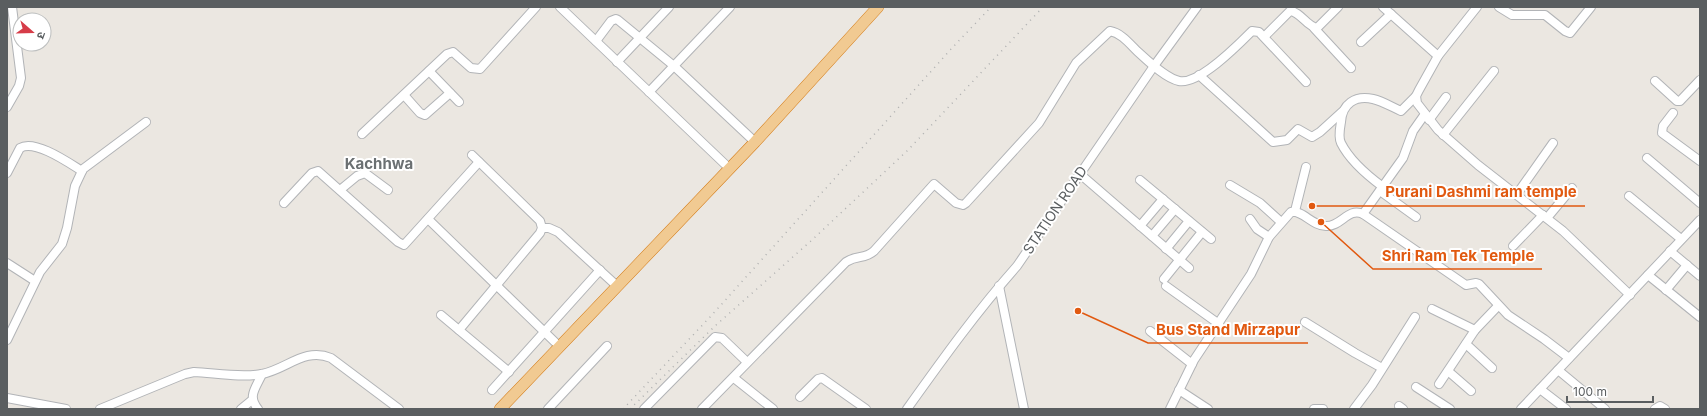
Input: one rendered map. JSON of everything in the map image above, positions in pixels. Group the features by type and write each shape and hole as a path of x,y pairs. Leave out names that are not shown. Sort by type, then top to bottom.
{"highway":[{"path":"500,409 755,142 878,7"}],"street":[{"path":"7,107 19,86 21,78 12,7"},
{"path":"362,134 450,52 457,55 471,68 480,69 536,7"},
{"path":"560,7 729,168"},
{"path":"617,62 669,7"},
{"path":"649,92 730,7"},
{"name":"STATION ROAD","path":"907,409 999,286 1017,266 1154,66 1197,7"},
{"path":"1314,28 1319,26 1338,7"},
{"path":"1383,7 1438,56"},
{"path":"1199,75 1273,142 1287,140 1298,129 1312,136 1320,132 1342,112 1346,105 1350,102 1365,98 1373,99 1400,111 1416,96 1438,56 1476,7"},
{"path":"1500,7 1512,15 1545,15 1565,31 1570,33 1591,7"},
{"path":"1264,38 1290,11 1295,12 1314,28 1351,68"},
{"path":"1361,42 1391,14"},
{"path":"596,41 611,21 616,19 674,66 755,142"},
{"path":"702,409 846,262 855,257 865,257 874,251 934,184 956,203 963,205 966,203 1039,123 1076,63 1106,33 1110,31 1119,34 1154,66 1175,80 1188,81 1230,53 1252,31 1259,32 1306,82"},
{"path":"429,71 459,102"},
{"path":"1443,135 1494,71"},
{"path":"1655,81 1677,101 1680,101 1700,80"},
{"path":"404,95 420,113 425,115 450,93"},
{"path":"1416,96 1417,103 1443,135 1478,165 1545,216 1630,295"},
{"path":"1363,214 1406,153 1413,131 1446,97"},
{"path":"1342,112 1340,137 1342,144 1364,172 1416,217"},
{"path":"1673,113 1663,126 1662,133 1700,161"},
{"path":"7,340 35,281 63,240 75,186 82,171 146,122"},
{"path":"1517,194 1553,143"},
{"path":"7,173 9,166 20,148 27,146 48,151 82,171"},
{"path":"459,330 540,233 542,228 540,221 472,155"},
{"path":"1647,158 1700,203"},
{"path":"284,203 315,171 322,173 401,244 404,245 479,162"},
{"path":"1170,409 1192,364 1251,274 1269,237 1287,215 1295,211 1306,167"},
{"path":"340,190 356,176 365,173 388,190"},
{"path":"1080,174 1189,268"},
{"path":"1140,180 1211,239"},
{"path":"1230,185 1260,203 1281,222"},
{"path":"1513,246 1572,188"},
{"path":"1629,196 1681,239"},
{"path":"1140,226 1163,199"},
{"path":"1152,236 1175,209"},
{"path":"1295,211 1313,223 1325,226 1338,223 1351,213 1356,212 1363,214 1466,285 1476,283 1479,284 1498,306 1514,320 1544,338 1569,358"},
{"path":"428,219 559,346"},
{"path":"1250,219 1257,229 1269,237"},
{"path":"1521,409 1700,220"},
{"path":"1166,249 1189,221"},
{"path":"542,228 549,228 558,232 617,286"},
{"path":"1202,232 1179,260 1165,282 1219,324"},
{"path":"1670,251 1700,276"},
{"path":"7,263 35,281"},
{"path":"1666,290 1687,265"},
{"path":"492,390 600,270"},
{"path":"1648,275 1700,317"},
{"path":"999,286 1024,409"},
{"path":"1439,384 1475,330 1498,306"},
{"path":"1432,308 1475,330"},
{"path":"441,315 509,372"},
{"path":"1354,409 1369,390 1415,317"},
{"path":"1305,322 1354,353 1382,368"},
{"path":"1150,331 1192,364"},
{"path":"644,409 715,337 722,338 748,362"},
{"path":"1466,344 1492,368"},
{"path":"548,409 607,346"},
{"path":"101,409 185,374 194,372 252,375 262,374 312,354 322,354 342,365 399,409"},
{"path":"1558,370 1606,409"},
{"path":"1448,371 1471,391"},
{"path":"241,409 252,400 262,374"},
{"path":"734,378 773,409"},
{"path":"800,397 818,379 822,378 866,409"},
{"path":"1416,387 1450,409"},
{"path":"1540,388 1566,409"},
{"path":"1179,390 1208,409"},
{"path":"7,398 66,409"},
{"path":"252,400 258,409"},
{"path":"1655,409 1660,406 1665,409"},
{"path":"1314,409 1323,409"}],"railway":[{"path":"623,409 711,316 952,48 991,7"},
{"path":"630,409 715,326 812,240 908,150 1043,7"}],"place":[{"name":"Purani Dashmi ram temple","path":"1312,206"},
{"name":"Shri Ram Tek Temple","path":"1321,222"},
{"name":"Bus Stand Mirzapur","path":"1078,311"}],"district":[{"name":"Kachhwa","path":"379,164"}]}
